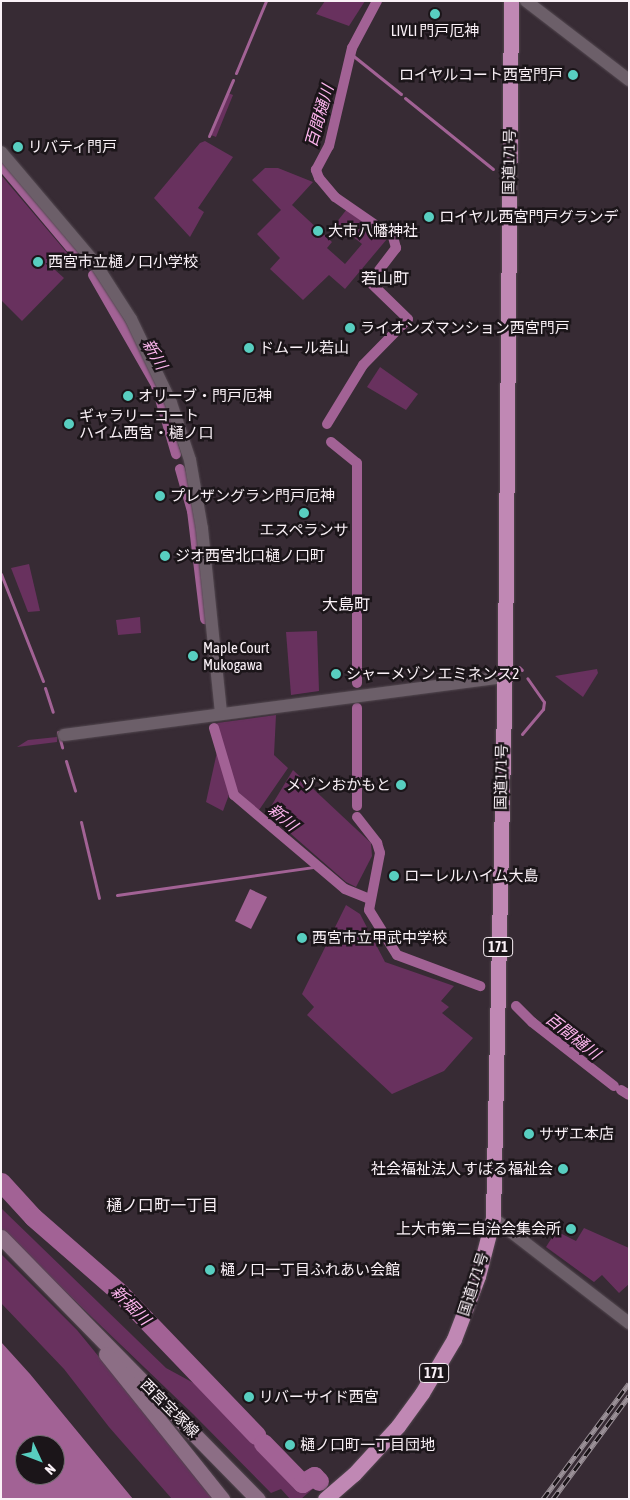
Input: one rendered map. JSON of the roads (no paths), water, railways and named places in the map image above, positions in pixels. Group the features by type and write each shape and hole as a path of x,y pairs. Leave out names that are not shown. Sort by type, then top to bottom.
{"highway":[{"name":"国道171号","path":"325,1499 366,1460 422,1393 454,1339 478,1276 493,1218 496,1174 511,1"}],"main road":[{"name":"西宮宝塚線","path":"1,1237 258,1499"},
{"name":"西宮宝塚線","path":"80,1318 222,1499"}],"street":[{"path":"526,1 550,17"},
{"path":"533,1 550,17 629,80"},
{"path":"1,152 95,263 135,326 171,403 190,460 202,529 221,714"},
{"path":"64,735 503,677"},
{"path":"493,1218 629,1323"}],"waterway":[{"path":"236,73 266,1"},
{"name":"百間樋川","path":"327,424 363,365 408,319 370,282 396,248 393,237 335,197 319,178 316,170 329,146 352,48 377,1"},
{"path":"351,54 401,94"},
{"path":"209,136 233,80"},
{"path":"405,98 493,169"},
{"name":"新川","path":"1,165 85,265"},
{"name":"新川","path":"93,275 156,385 176,454"},
{"name":"百間樋川","path":"331,442 357,463 357,683"},
{"name":"新川","path":"180,469 192,511 205,619"},
{"path":"1,574 43,681"},
{"path":"519,667 522,670"},
{"path":"522,734 543,709 544,702 527,678"},
{"path":"45,688 53,712"},
{"name":"百間樋川","path":"357,708 357,806"},
{"name":"新川","path":"214,728 234,795 345,889 370,899"},
{"path":"58,732 62,747"},
{"path":"66,761 75,791"},
{"name":"百間樋川","path":"357,817 377,843 380,853 369,910 397,955 480,986"},
{"path":"81,822 99,898"},
{"path":"117,895 320,866"},
{"name":"百間樋川","path":"516,1006 532,1022 614,1086"},
{"name":"百間樋川","path":"621,1090 629,1095"},
{"name":"新堀川","path":"1,1182 33,1217 120,1293 256,1435"},
{"name":"新堀川","path":"263,1443 302,1483 314,1476 319,1481"}],"railway":[{"path":"543,1499 629,1383"},
{"path":"553,1499 629,1396"}],"place":[{"name":"LIVLI 門戸厄神","path":"435,14"},
{"name":"ロイヤルコート西宮門戸","path":"573,75"},
{"name":"リバティ門戸","path":"18,147"},
{"name":"ロイヤル西宮門戸グランデ","path":"429,217"},
{"name":"大市八幡神社","path":"318,231"},
{"name":"西宮市立樋ノ口小学校","path":"38,262"},
{"name":"ライオンズマンション西宮門戸","path":"350,328"},
{"name":"ドムール若山","path":"249,348"},
{"name":"オリーブ・門戸厄神","path":"128,396"},
{"name":"ギャラリーコート ハイム西宮・樋ノ口","path":"69,424"},
{"name":"プレザングラン門戸厄神","path":"160,496"},
{"name":"エスペランサ","path":"304,513"},
{"name":"ジオ西宮北口樋ノ口町","path":"165,556"},
{"name":"Maple Court Mukogawa","path":"193,656"},
{"name":"シャーメゾン エミネンス2","path":"336,674"},
{"name":"メゾンおかもと","path":"401,785"},
{"name":"ローレルハイム大島","path":"394,876"},
{"name":"西宮市立甲武中学校","path":"302,938"},
{"name":"サザエ本店","path":"529,1134"},
{"name":"社会福祉法人 すばる福祉会","path":"563,1169"},
{"name":"上大市第二自治会集会所","path":"571,1229"},
{"name":"樋ノ口一丁目ふれあい会館","path":"210,1270"},
{"name":"リバーサイド西宮","path":"249,1397"},
{"name":"樋ノ口町一丁目団地","path":"290,1445"}],"district":[{"name":"若山町","path":"385,278"},
{"name":"大島町","path":"346,604"},
{"name":"樋ノ口町一丁目","path":"162,1205"}]}
